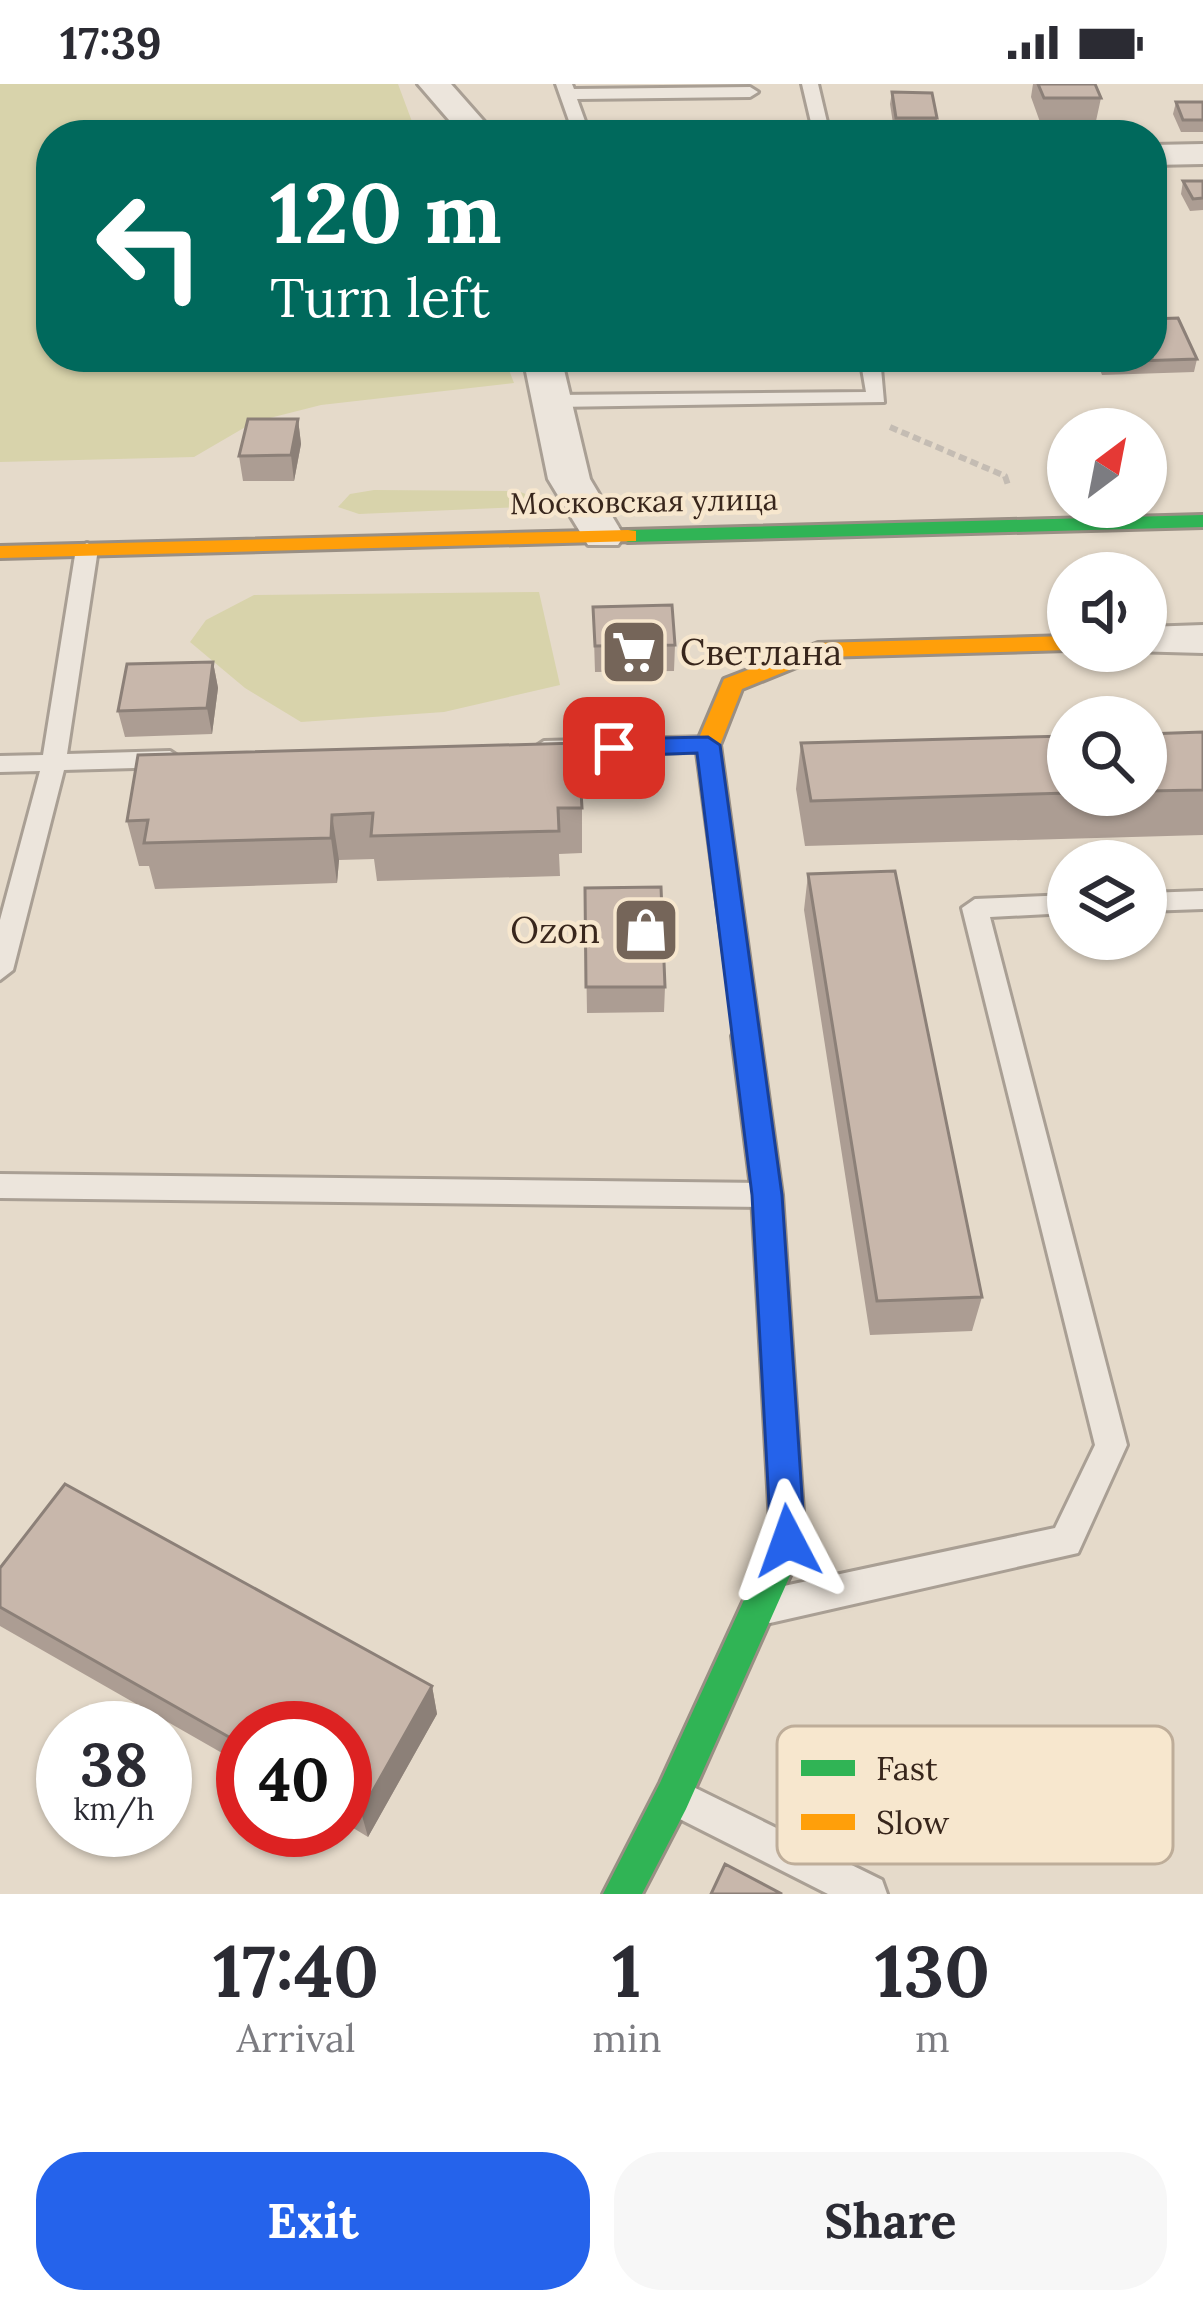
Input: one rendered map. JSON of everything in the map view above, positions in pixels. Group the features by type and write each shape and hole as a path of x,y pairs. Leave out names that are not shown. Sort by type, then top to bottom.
{"main road":[{"name":"Московская улица","path":"0,551 1203,521"},
{"path":"622,1894 673,1796 788,1541 767,1195 708,745 732,684 818,650 1047,644"}],"street":[{"path":"434,84 466,120"},
{"path":"1167,155 1203,154"},
{"path":"546,372 569,479 603,536"},
{"path":"1167,640 1203,639"}],"lane":[{"path":"811,84 819,120"},
{"path":"577,120 566,89 749,88 753,120"},
{"path":"555,401 877,398 873,372"},
{"path":"0,970 55,763 87,549"},
{"path":"521,750 708,745"},
{"path":"0,764 194,759"},
{"path":"1167,901 1203,900"},
{"path":"754,1610 1066,1542 1111,1444 974,908 1047,905"},
{"path":"0,1186 767,1195"},
{"path":"673,1796 777,1848"},
{"path":"808,1864 868,1894"}],"path":[{"path":"877,398 889,426 1005,476 1010,495"}],"shaded area":[{"path":"0,84 398,84 411,120 36,120 36,372 510,372 514,383 321,405 254,422 194,457 0,462"},
{"path":"518,491 528,495 522,507 359,514 338,507 350,494"},
{"path":"539,592 560,685 444,712 301,722 245,688 190,642 206,620 254,595"}],"building":[{"path":"1038,84 1095,84 1101,98 1044,98"},
{"path":"892,92 932,93 937,118 896,118"},
{"path":"1176,102 1203,102 1203,120 1183,120"},
{"path":"1183,181 1203,181 1203,198 1193,199"},
{"path":"1167,318 1178,318 1197,359 1167,360"},
{"path":"248,419 298,419 291,455 239,456"},
{"path":"672,605 675,645 595,646 593,607"},
{"path":"213,662 207,708 118,711 127,664"},
{"path":"1203,732 1203,790 1167,791 1167,733"},
{"path":"1047,737 1047,794 811,801 801,743"},
{"path":"578,743 582,808 558,808 559,831 371,836 373,813 332,815 331,838 144,843 148,820 127,821 138,755"},
{"path":"895,871 982,1297 877,1301 808,874"},
{"path":"661,887 665,987 586,987 585,888"},
{"path":"65,1484 432,1686 372,1792 372,1701 216,1701 216,1730 192,1716 192,1701 166,1701 0,1607 0,1568"},
{"path":"725,1864 782,1894 711,1894"}],"traffic: fast":[{"path":"628,536 1203,521"},
{"path":"622,1894 673,1796 788,1542 767,1195 746,1036"}],"traffic: slow":[{"path":"0,552 628,536"},
{"path":"746,1036 708,745 732,684 818,650 1047,644"}],"place":[{"name":"Светлана","path":"634,652"},
{"name":"Ozon","path":"646,930"}],"route":[{"path":"614,748 708,745 767,1195 788,1541"}]}
